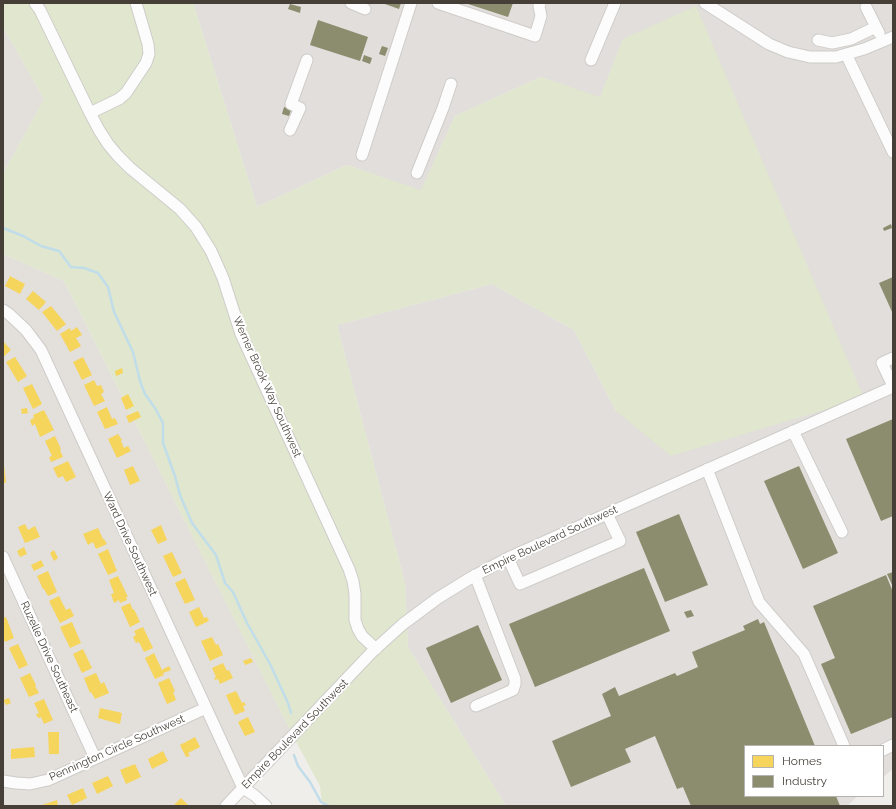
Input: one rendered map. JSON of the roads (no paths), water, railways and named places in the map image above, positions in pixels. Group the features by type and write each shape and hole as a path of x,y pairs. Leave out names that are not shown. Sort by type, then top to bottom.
{"street":[{"name":"Werner Brook Way Southwest","path":"35,3 40,10 99,130 118,156 130,168 180,209 196,227 211,251 223,278 241,334 349,569 354,587 355,620 358,629 362,636 376,649"},
{"path":"90,113 119,98 126,92 146,63 149,54 148,44 136,3"},
{"path":"350,3 365,10"},
{"path":"362,155 410,3"},
{"path":"438,3 535,36 541,16 539,6 540,3"},
{"path":"590,60 615,3"},
{"path":"705,3 769,44 788,52 810,57 836,57 864,50 893,37"},
{"path":"866,6 882,41"},
{"path":"818,40 832,43 851,39 876,27"},
{"path":"846,54 893,152"},
{"path":"290,130 300,108 291,104 307,60"},
{"path":"417,173 451,84"},
{"name":"Ward Drive Southwest","path":"3,310 26,330 41,350 243,788"},
{"path":"893,358 882,363 893,386"},
{"name":"Empire Boulevard Southwest","path":"226,806 376,649 404,624 433,602 475,575 508,558 893,386"},
{"path":"793,431 842,532"},
{"path":"707,469 759,602 804,654 844,745"},
{"path":"508,558 520,584 620,541 608,514"},
{"name":"Ruzelle Drive Southeast","path":"3,557 95,758"},
{"path":"475,575 515,679 513,690 476,706"},
{"name":"Pennington Circle Southwest","path":"3,781 30,784 48,780 206,708"},
{"path":"884,750 893,745"},
{"path":"243,788 254,795 266,806"}],"waterway":[{"path":"3,228 23,236 41,246 59,251 71,267 84,268 98,273 108,287 114,312 133,352 140,381 145,394 163,423 163,443 180,495 192,523 216,555 225,583 233,592 247,623 270,664 291,713"},
{"path":"294,755 298,766 310,782 321,802 329,806"}]}
